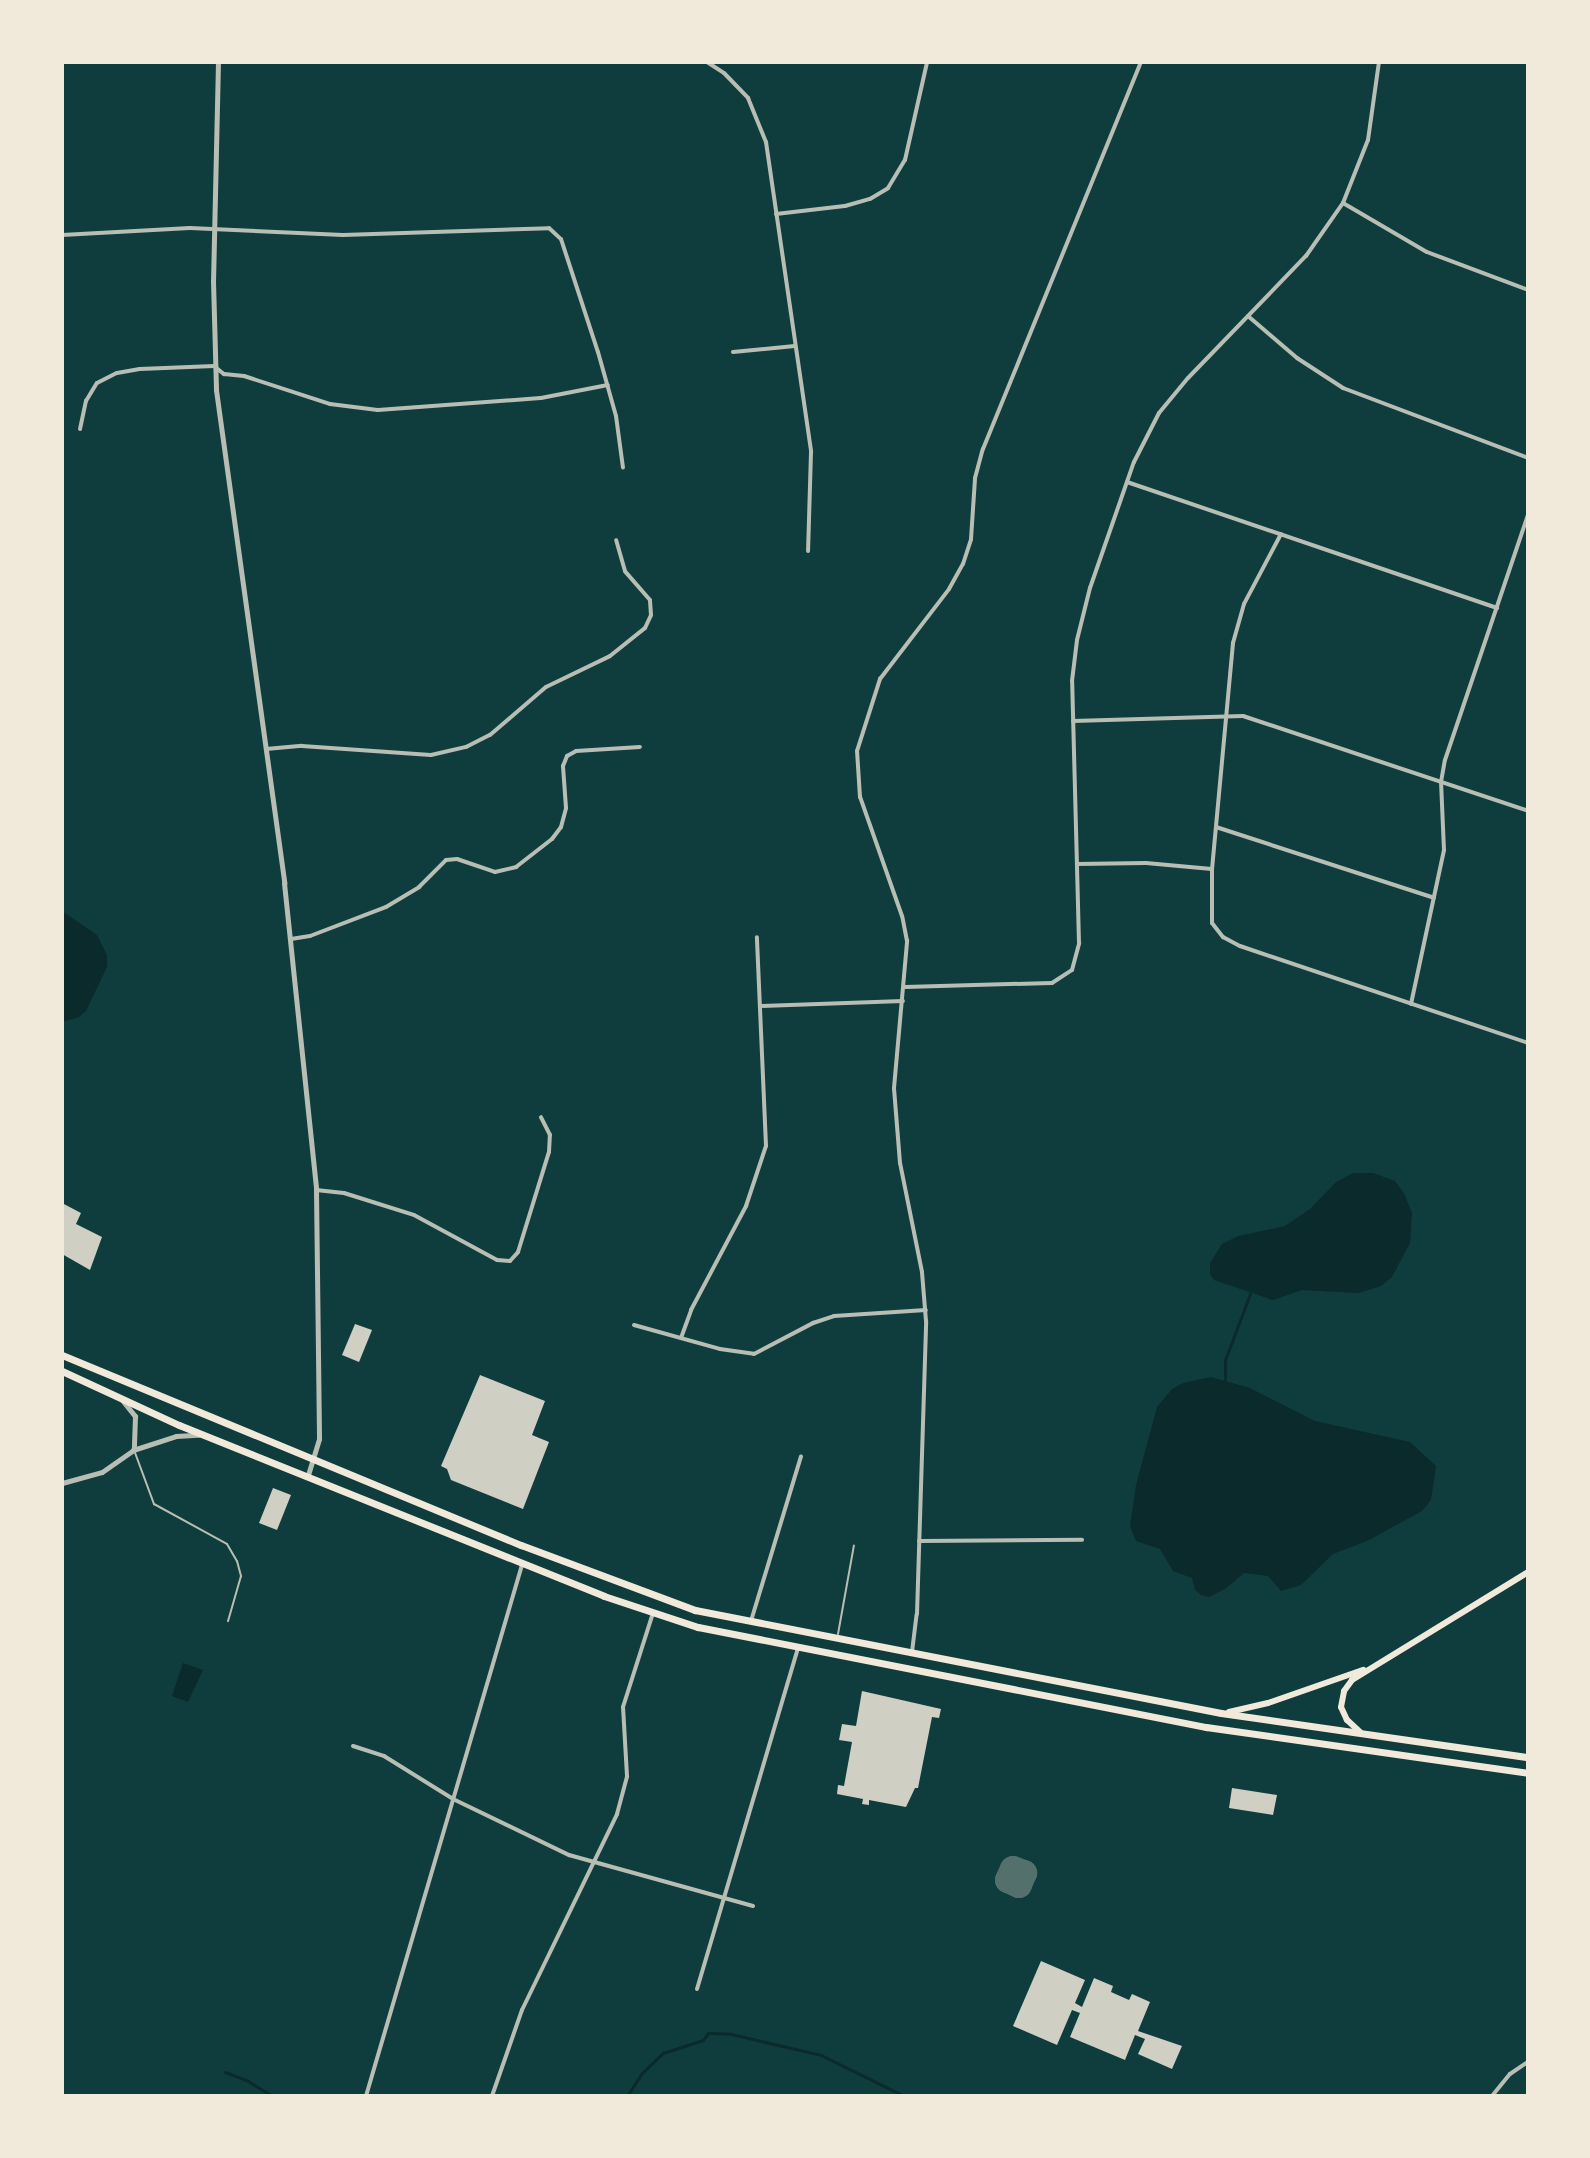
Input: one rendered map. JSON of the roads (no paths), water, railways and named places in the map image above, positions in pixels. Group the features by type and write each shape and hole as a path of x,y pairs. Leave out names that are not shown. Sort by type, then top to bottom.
{"highway":[{"path":"62,1355 615,1583 695,1610 912,1655 1221,1713 1528,1757"},
{"path":"62,1371 206,1436 653,1613 798,1648 1206,1727 1528,1773"}],"main road":[{"path":"1363,1734 1347,1720 1341,1707 1348,1685 1366,1669 1528,1572"},
{"path":"1221,1713 1268,1703 1366,1669"}],"street":[{"path":"218,62 213,228 214,366 224,463 291,939 316,1190 319,1439 308,1475"},
{"path":"707,62 741,89 760,119 812,466 808,551"},
{"path":"776,214 858,203 888,188 905,160 927,62"},
{"path":"912,1655 926,1310 897,1135 894,1075 905,987 905,928 860,797 856,762 859,741 880,679 949,589 963,564 971,539 975,478 983,449 1141,62"},
{"path":"905,987 1041,984 1067,976 1078,953 1073,667 1081,623 1127,482 1139,448 1159,413 1306,256 1343,203 1368,140 1379,62"},
{"path":"1343,203 1427,252 1528,290"},
{"path":"62,235 213,228 343,235 537,226 554,230 561,239 608,385 623,468"},
{"path":"1248,316 1297,358 1343,388 1528,458"},
{"path":"733,352 795,346"},
{"path":"80,429 90,391 106,377 129,370 214,366 224,374 244,376 330,404 378,410 541,398 608,385"},
{"path":"1127,482 1497,608"},
{"path":"1411,1004 1445,840 1441,782 1445,760 1528,515"},
{"path":"1281,534 1239,617 1233,643 1210,916 1223,937 1528,1043"},
{"path":"266,749 302,746 431,755 466,747 490,735 546,687 610,656 645,628 651,615 650,600 625,571 616,540"},
{"path":"1073,721 1226,714 1251,718 1528,811"},
{"path":"291,939 310,936 386,907 419,887 446,860 457,859 495,872 516,867 552,839 561,827 566,808 563,766 567,756 582,750 640,747"},
{"path":"1216,827 1434,898"},
{"path":"1077,864 1146,863 1212,869"},
{"path":"681,1338 691,1310 746,1206 763,1162 767,1130 757,937"},
{"path":"760,1006 903,1001"},
{"path":"316,1190 344,1193 414,1215 497,1260 510,1261 518,1252 549,1152 550,1135 541,1117"},
{"path":"634,1325 754,1354 813,1323 834,1316 926,1310"},
{"path":"120,1399 135,1416 133,1450"},
{"path":"62,1483 102,1472 133,1450 176,1436 206,1436"},
{"path":"750,1623 801,1456"},
{"path":"919,1541 1082,1540"},
{"path":"366,2096 522,1563"},
{"path":"492,2096 522,2010 623,1796 627,1776 623,1707 653,1613"},
{"path":"697,1989 798,1648"},
{"path":"353,1746 384,1756 453,1799 593,1864 753,1906"},
{"path":"1492,2096 1510,2074 1528,2062"}],"lane":[{"path":"133,1450 154,1504 227,1544 237,1561 241,1576 228,1621"},
{"path":"837,1640 854,1545"}],"water":[{"path":"62,911 97,935 107,955 107,967 86,1011 79,1017 62,1022"},
{"path":"1353,1173 1373,1173 1395,1181 1412,1213 1410,1243 1392,1277 1381,1286 1359,1293 1302,1290 1273,1300 1214,1280 1210,1274 1210,1263 1222,1244 1238,1236 1285,1226 1310,1209 1336,1182"},
{"path":"1211,1377 1250,1388 1315,1421 1410,1442 1436,1466 1431,1500 1422,1511 1367,1541 1333,1554 1301,1585 1281,1591 1268,1576 1244,1573 1225,1589 1209,1597 1201,1595 1195,1590 1192,1578 1173,1571 1160,1549 1136,1541 1130,1526 1136,1485 1157,1407 1172,1389 1183,1383"},
{"path":"183,1663 203,1670 188,1702 172,1696"}],"waterway":[{"path":"1225,1379 1225,1360 1250,1294"},
{"path":"627,2096 642,2073 663,2053 703,2040 708,2033 731,2034 821,2055 904,2096"},
{"path":"225,2072 248,2081 272,2096"}]}
